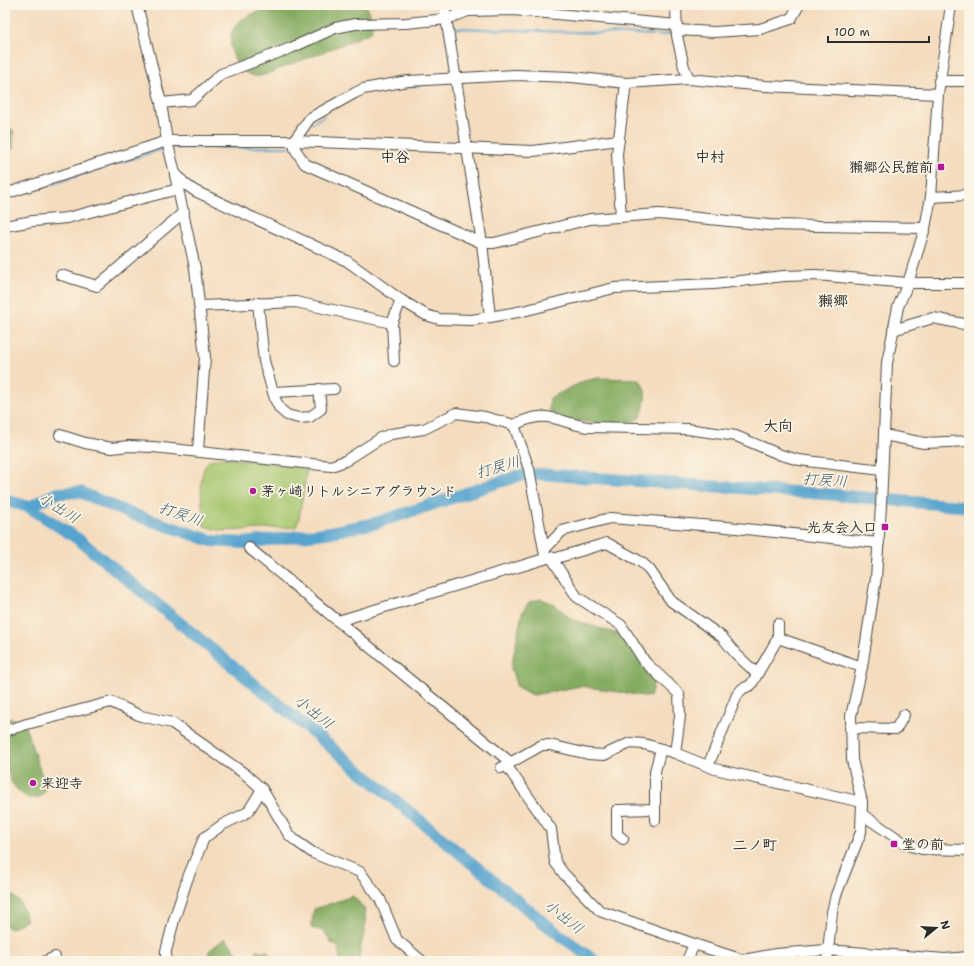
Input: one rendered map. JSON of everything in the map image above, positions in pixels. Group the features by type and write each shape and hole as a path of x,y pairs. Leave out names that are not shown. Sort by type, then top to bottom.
{"street":[{"path":"137,5 161,103 168,146 184,212 200,306 205,357 198,450"},
{"path":"444,5 457,78 482,244 490,318"},
{"path":"676,5 677,27 684,67 689,79"},
{"path":"161,103 192,100 221,74 291,48 335,28 354,24 406,23 447,19 468,11 513,10 715,32 760,29 791,19 799,5"},
{"path":"827,961 832,912 836,895 842,877 858,844 863,815 862,802 852,760 850,728 853,701 862,667 873,602 879,542 887,363 898,307 908,283 925,228 931,197 938,94 951,5"},
{"path":"925,228 769,225 658,214 590,219 494,243 482,244 305,164 295,149 294,141 310,118 363,89 408,81 522,75 572,77 626,83 689,79 765,86 938,94"},
{"path":"940,81 969,81"},
{"path":"621,217 617,154 626,83"},
{"path":"5,194 168,146 294,141 533,151 619,140"},
{"path":"175,173 184,184 195,191 347,261 401,300 426,315 439,319 472,320 490,318 522,312 614,288 714,284 784,276 816,275 908,283 969,282"},
{"path":"5,226 33,221 67,218 178,189"},
{"path":"931,197 969,195"},
{"path":"61,275 97,286 184,212"},
{"path":"394,361 392,323 401,300"},
{"path":"200,306 296,302 392,323"},
{"path":"258,303 264,361 273,392 280,409 287,415 299,418 310,417 321,409 319,390"},
{"path":"893,330 933,318 969,325"},
{"path":"273,392 334,388"},
{"path":"60,435 85,443 112,448 129,446 198,450 331,466 345,461 381,438 391,434 424,429 456,413 485,417 514,424 525,419 547,416 556,417 577,425 588,427 687,429 736,436 781,455 799,460 882,470"},
{"path":"514,424 531,480 547,556 577,597 621,625 645,662 679,694 680,716 675,753"},
{"path":"884,436 924,443 969,441"},
{"path":"547,556 562,531 610,518 727,527 879,542"},
{"path":"338,621 547,556 607,543 641,562 649,569 671,601 722,638 757,674"},
{"path":"249,548 338,621 506,765 551,829 555,862 564,874 600,911 743,960 776,954 827,950 945,960 969,957"},
{"path":"708,766 737,696 742,689 751,685 778,638 778,624"},
{"path":"778,638 862,667"},
{"path":"5,731 111,702 141,716 161,720 179,727 245,774 262,789 290,835 296,841 313,853 360,872 380,899 397,940 422,961"},
{"path":"850,728 896,729 904,715"},
{"path":"506,765 542,745 550,745 588,754 604,755 630,743 644,744 675,753 708,766 862,802"},
{"path":"655,820 655,771 661,749"},
{"path":"166,961 166,951 174,920 187,880 204,838 222,825 248,812 262,789"},
{"path":"623,839 616,834 617,810 655,810"},
{"path":"863,815 907,845 922,849 969,850"},
{"path":"687,961 694,944"}],"green space":[{"path":"290,5 366,5 373,20 371,32 264,75 250,75 243,71 231,48 232,32 236,25 247,16 254,13"},
{"path":"5,126 13,130 13,149 5,152"},
{"path":"598,378 639,379 643,385 645,395 644,408 640,417 633,421 612,424 554,418 549,411 550,398 584,381"},
{"name":"茅ヶ崎リトルシニアグラウンド","path":"221,458 307,467 299,519 296,527 223,531 204,526 201,482 205,466 209,461"},
{"path":"541,599 550,602 572,619 620,635 634,641 645,649 652,661 654,676 650,697 581,686 533,695 517,687 511,668 522,613 529,602"},
{"path":"5,718 20,720 25,726 46,788 43,794 38,797 30,798 22,794 10,779 5,759"},
{"path":"5,888 20,902 27,920 10,929 5,925"},
{"path":"353,896 364,908 366,923 358,961 340,961 338,946 331,943 324,931 311,928 314,909"},
{"path":"225,938 245,961 208,961 209,951"},
{"path":"256,950 268,951 271,961 260,961"}],"waterway":[{"path":"456,49 453,28 662,35 672,33"},
{"path":"398,88 421,85"},
{"path":"312,123 324,116"},
{"path":"172,148 289,147"},
{"path":"33,190 166,148"},
{"name":"打戻川","path":"29,507 57,493 80,492 126,512 212,541 244,543 325,533 376,523 518,476 536,474 824,494 969,507"},
{"name":"小出川","path":"5,500 29,507 78,539 553,930 595,961"}],"place":[{"name":"獺郷公民館前","path":"941,167"},
{"name":"茅ヶ崎リトルシニアグラウンド","path":"253,491"},
{"name":"光友会入口","path":"885,527"},
{"name":"来迎寺","path":"33,783"},
{"name":"堂の前","path":"894,844"}],"district":[{"name":"中谷","path":"395,157"},
{"name":"中村","path":"710,157"},
{"name":"獺郷","path":"833,301"},
{"name":"大向","path":"778,426"},
{"name":"二ノ町","path":"755,845"}]}
